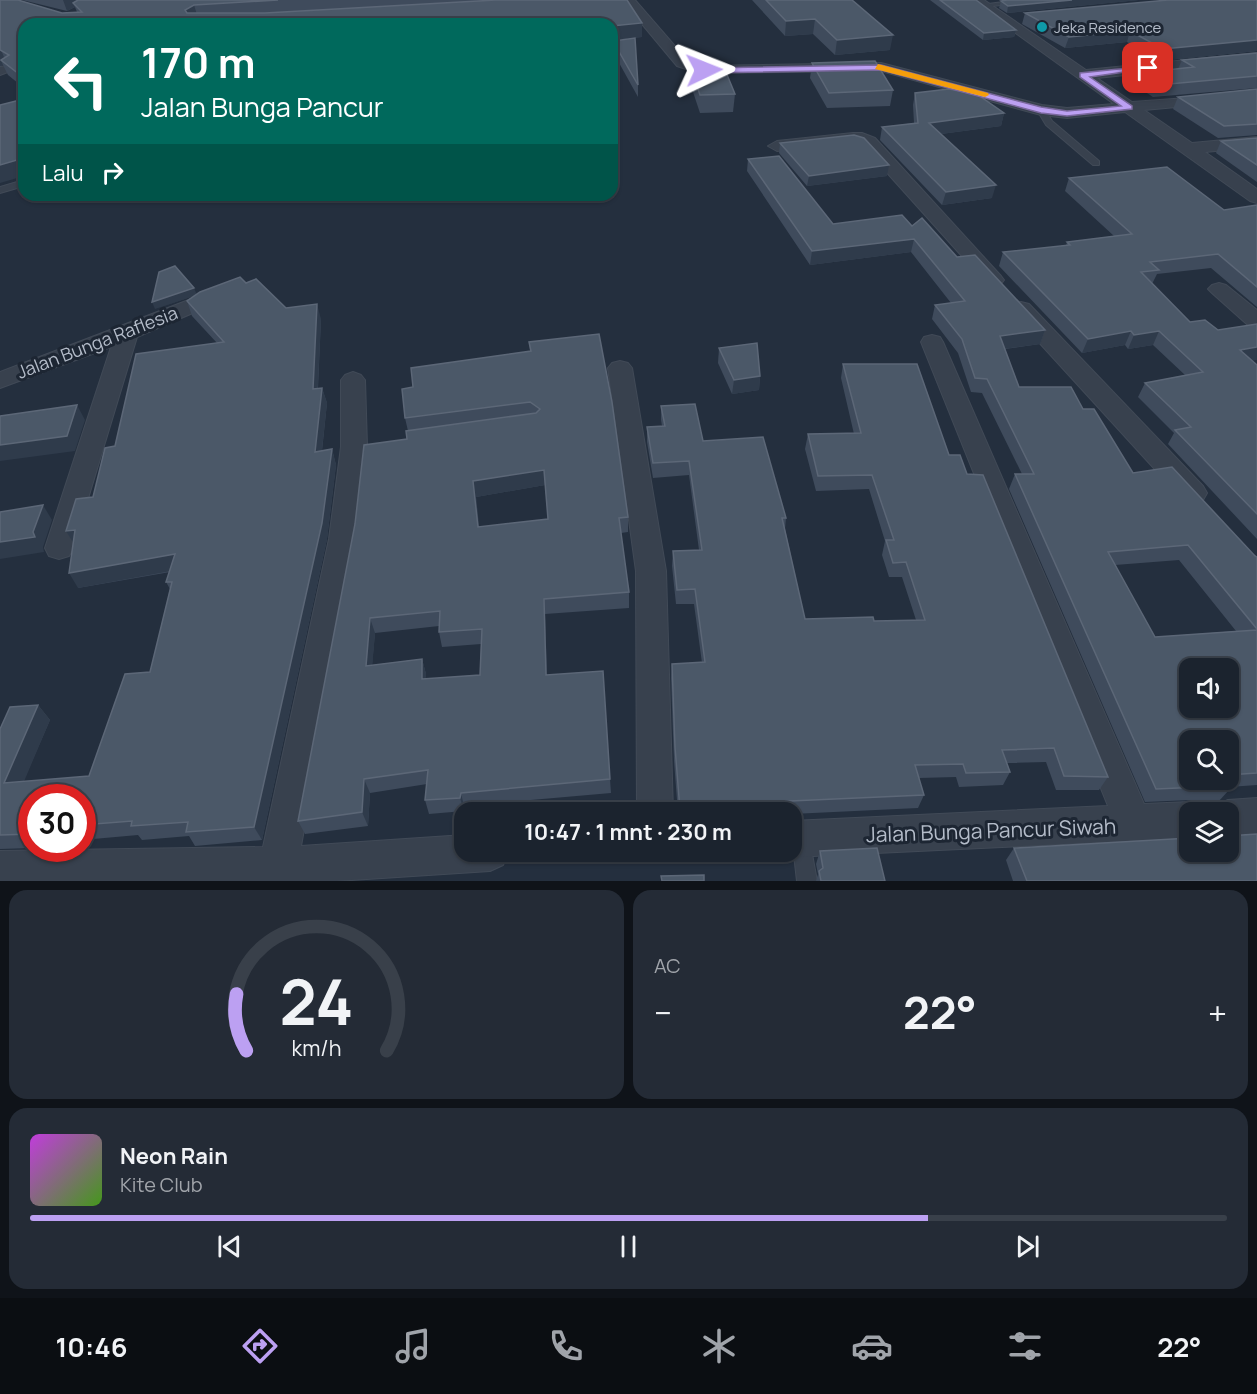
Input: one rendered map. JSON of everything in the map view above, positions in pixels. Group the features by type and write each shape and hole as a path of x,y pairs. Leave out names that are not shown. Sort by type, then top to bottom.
{"street":[{"path":"628,0 682,63 704,70 881,67 1041,110 1067,113 1221,97"},
{"path":"980,3 1257,197"},
{"path":"1001,19 1023,17"},
{"path":"641,43 661,41"},
{"path":"1083,75 1257,57"},
{"path":"777,146 853,138 862,138 868,142 1209,509"},
{"path":"1188,149 1257,142"},
{"path":"1219,290 1257,321"},
{"name":"Jalan Bunga Raflesia","path":"0,380 127,333 194,304"},
{"path":"59,548 127,333"},
{"path":"932,342 1134,824"},
{"path":"620,368 651,571 655,802"},
{"path":"277,873 360,446 352,380"},
{"path":"1239,817 1257,816"},
{"name":"Jalan Bunga Pancur Siwah","path":"802,839 1179,821"},
{"path":"0,870 277,873 454,856"}],"lane":[{"path":"980,3 1044,0"},
{"path":"1041,110 1049,123 1096,163"},
{"path":"0,190 18,185"},
{"path":"802,860 807,881"}],"building":[{"path":"0,0 18,0 62,13 82,12 73,3 78,0 278,0 194,5 185,10 187,13 265,13 496,0 627,0 642,23 618,25 618,18 18,18 18,73 1,60 9,55 0,50"},
{"path":"766,0 852,0 893,35 837,40 815,19 786,21"},
{"path":"940,0 976,0 1016,30 984,33"},
{"path":"1072,0 1008,6 1001,1"},
{"path":"1168,0 1257,0 1257,40 1163,49 1130,31 1069,37 1025,13"},
{"path":"635,38 638,85 618,50 618,40"},
{"path":"1257,53 1257,76 1158,85 1139,73 1194,67 1182,60"},
{"path":"875,61 893,90 829,93 812,63"},
{"path":"723,65 735,94 700,95 690,66"},
{"path":"949,89 978,95 1004,113 929,123 996,185 946,192 882,127 918,123 915,93"},
{"path":"1257,89 1257,124 1224,126 1178,97"},
{"path":"18,100 18,160 0,165 0,105"},
{"path":"854,135 864,138 889,165 809,176 780,143"},
{"path":"1257,138 1257,165 1221,141"},
{"path":"779,156 833,224 902,215 912,226 922,218 957,257 975,255 1045,330 1000,336 1019,387 1071,387 1083,409 1094,409 1133,473 1172,467 1257,557 1257,629 1188,545 1108,552 1155,637 1257,630 1257,773 1239,774 1239,730 1179,730 1179,788 1156,789 1015,474 1034,474 987,379 975,378 962,339 935,305 965,301 914,239 812,251 748,159"},
{"path":"1167,167 1224,210 1257,205 1257,287 1218,254 1150,262 1159,270 1141,272 1190,322 1205,320 1218,330 1257,324 1257,347 1240,350 1257,365 1257,514 1175,430 1191,427 1145,383 1203,372 1159,331 1134,335 1131,331 1088,339 1003,252 1070,245 1067,242 1132,234 1069,178"},
{"path":"175,266 194,288 152,302 159,272"},
{"path":"240,277 246,283 256,279 286,308 317,304 313,389 322,388 315,452 332,449 322,523 254,827 186,832 188,822 131,826 132,821 96,824 96,784 18,784 18,834 0,835 0,729 10,707 38,705 4,783 89,776 125,674 150,672 172,582 166,582 175,554 69,573 75,530 66,531 76,499 93,497 105,448 115,446 136,354 224,342 187,301 200,292"},
{"path":"599,334 612,402 628,517 619,518 629,592 544,599 546,675 603,671 610,779 461,793 460,798 425,800 428,770 364,779 362,812 298,821 355,524 364,445 407,439 406,431 536,413 540,409 530,402 405,418 402,389 413,387 411,368 531,351 529,342","holes":["544,470 548,519 478,527 473,481","440,611 439,632 482,629 480,675 422,679 422,659 366,666 370,618"]},
{"path":"757,343 760,376 734,380 719,348"},
{"path":"843,364 917,364 949,455 960,455 967,474 983,475 1108,777 1064,776 1054,748 1002,750 1010,772 966,773 963,764 915,765 924,795 766,802 679,802 672,664 705,662 695,589 677,590 673,551 702,550 689,461 653,463 647,427 665,426 661,406 695,404 703,441 763,437 786,518 782,518 805,619 873,617 874,621 925,620 906,562 893,563 886,540 894,540 872,475 818,476 808,434 861,433"},
{"path":"77,405 67,436 0,445 0,416"},
{"path":"43,505 33,532 35,537 0,542 0,512"},
{"path":"1257,834 1257,881 1027,881 1014,848 1179,839 1179,862 1239,862 1239,835"},
{"path":"877,848 885,881 821,881 819,871 823,868 820,851"},
{"path":"704,875 704,881 662,881 661,876"}],"slow traffic":[{"path":"878,67 985,95"}],"place":[{"name":"Jeka Residence","path":"1042,27"}],"route":[{"path":"704,70 881,67 1041,110 1067,113 1129,107 1083,75 1148,68"}]}
